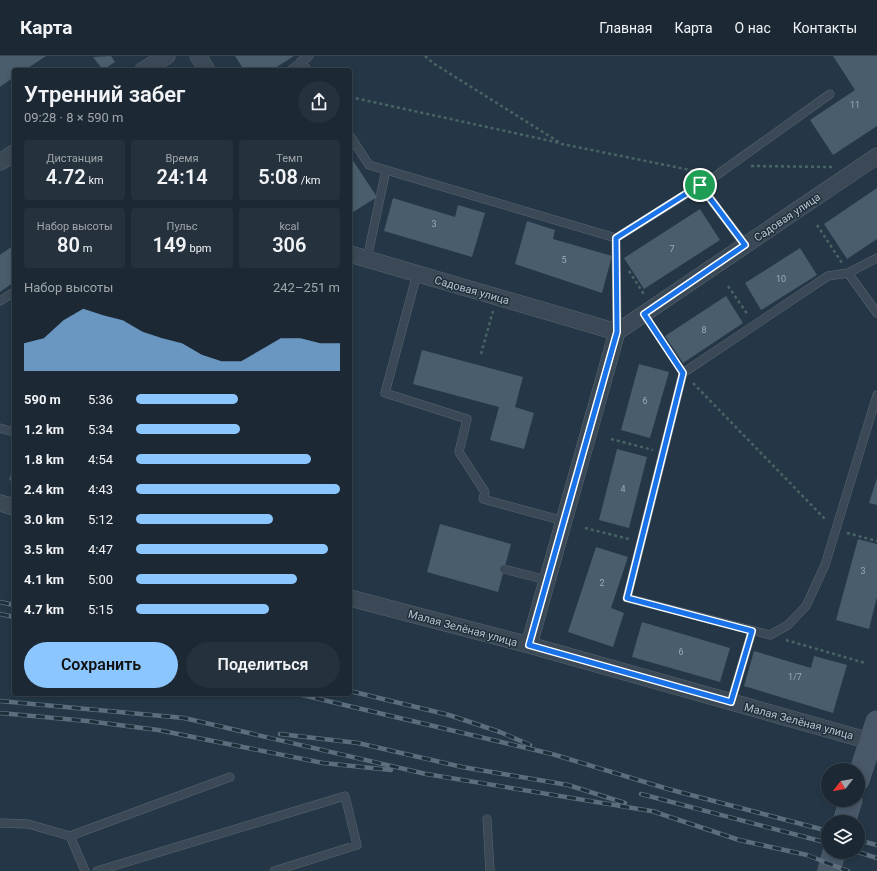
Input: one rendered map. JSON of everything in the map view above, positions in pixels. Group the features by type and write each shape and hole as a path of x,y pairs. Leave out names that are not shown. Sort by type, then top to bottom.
{"street":[{"path":"147,64 167,56"},
{"path":"198,56 206,68"},
{"path":"0,162 12,154"},
{"name":"Садовая улица","path":"352,255 617,332 877,156"},
{"path":"529,645 617,332"},
{"path":"0,503 12,506"},
{"name":"Малая Зелёная улица","path":"352,599 529,645 731,702 875,736"},
{"path":"865,763 875,736"},
{"path":"828,871 832,859"}],"lane":[{"path":"293,68 309,56"},
{"path":"301,61 306,68"},
{"path":"352,139 369,165 616,238 717,175 830,94"},
{"path":"367,259 386,170"},
{"path":"700,185 745,245"},
{"path":"616,238 617,332"},
{"path":"877,258 848,273 828,276 683,373 627,598 770,635 788,624 806,606 825,565 877,395"},
{"path":"848,273 877,313"},
{"path":"417,274 385,393 467,419 459,452 485,492 483,499 564,521"},
{"path":"0,302 12,293"},
{"path":"0,428 12,431"},
{"path":"504,569 547,580"},
{"path":"731,702 752,631"},
{"path":"0,823 28,824 70,836 230,776"},
{"path":"97,871 345,796 357,845 274,871"},
{"path":"486,819 490,871"},
{"path":"70,836 85,871"}],"path":[{"path":"425,56 433,63 562,144"},
{"path":"352,97 562,144 717,175"},
{"path":"749,166 861,168"},
{"path":"817,225 848,273"},
{"path":"616,251 683,373 836,530 877,541"},
{"path":"728,286 754,326"},
{"path":"481,354 498,297"},
{"path":"611,439 663,453"},
{"path":"585,528 641,542"},
{"path":"770,635 865,663"}],"building":[{"path":"0,56 46,56 28,68 12,68 12,78 0,87"},
{"path":"111,56 115,62 106,68 101,68 93,57"},
{"path":"235,56 294,56 275,68 243,68"},
{"path":"833,56 877,56 877,126 833,155 810,120 855,90"},
{"path":"352,159 377,197 352,213"},
{"path":"877,188 877,239 847,259 824,224"},
{"path":"393,198 455,217 458,205 485,213 472,257 384,231"},
{"path":"700,209 720,240 644,289 624,258"},
{"path":"527,221 555,230 553,239 612,256 602,293 515,264"},
{"path":"12,246 12,283 0,292 0,255"},
{"path":"800,248 817,275 761,310 745,283"},
{"path":"726,296 743,323 683,363 665,336"},
{"path":"422,350 523,377 515,407 534,413 524,449 490,440 499,407 413,384"},
{"path":"639,364 669,372 650,438 621,430"},
{"path":"617,449 647,457 629,528 599,520"},
{"path":"12,470 12,481 9,480"},
{"path":"877,478 877,505 869,503"},
{"path":"440,524 511,544 498,592 427,572"},
{"path":"858,539 877,544 877,597 869,629 836,620"},
{"path":"596,547 628,557 611,608 624,613 613,647 568,632"},
{"path":"642,622 730,648 720,682 632,657"},
{"path":"754,651 811,668 814,656 847,665 833,713 744,686"}],"railway":[{"path":"0,602 12,605"},
{"path":"0,614 12,617"},
{"path":"352,691 449,715 500,732 530,745"},
{"path":"306,696 552,754 668,789 821,829"},
{"path":"0,701 184,718 426,774 657,812"},
{"path":"0,713 87,721 158,730 323,763 391,770"},
{"path":"280,734 358,743 462,767 568,785 625,803"},
{"path":"641,794 821,841"},
{"path":"652,811 739,840 807,855 848,871"},
{"path":"865,842 877,845"},
{"path":"865,854 877,858"}],"route":[{"path":"700,185 745,245 644,314 683,373 627,598 752,631 731,702 529,645 617,332 616,238 700,185"}]}
